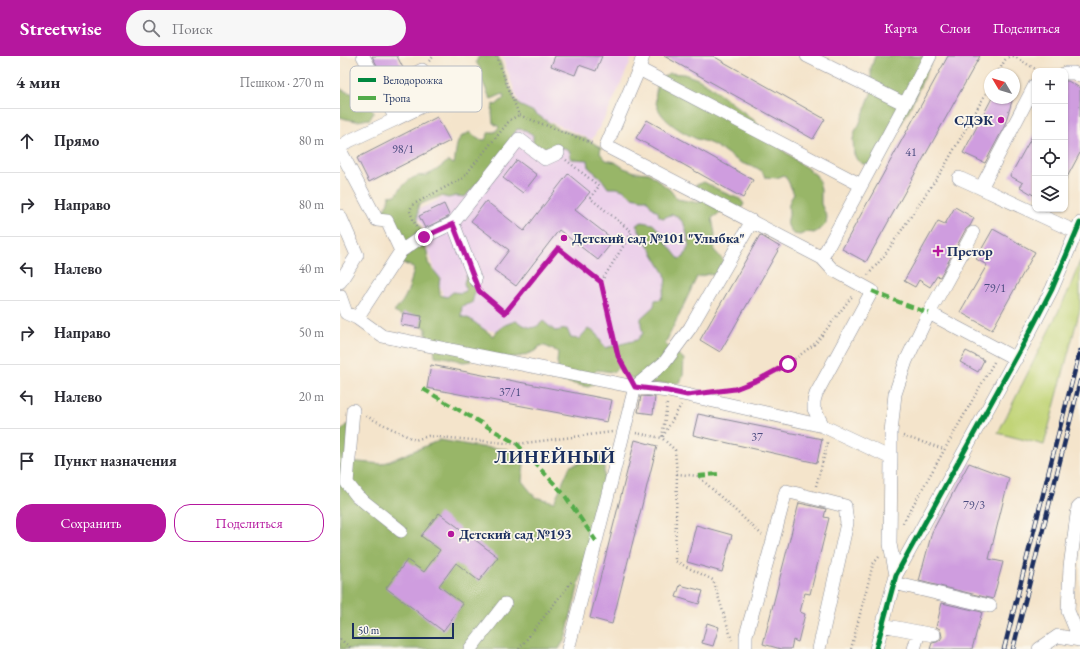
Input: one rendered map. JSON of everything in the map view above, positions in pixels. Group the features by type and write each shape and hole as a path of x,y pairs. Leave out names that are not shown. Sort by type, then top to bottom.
{"street":[{"path":"363,56 368,66"},
{"path":"643,56 639,69 606,146 822,258 832,269 872,291 816,394 814,409 827,428"},
{"path":"807,56 905,104"},
{"path":"822,258 930,56"},
{"path":"639,69 861,185"},
{"path":"1068,73 1074,73 1080,76"},
{"path":"981,188 1032,91"},
{"path":"392,112 396,119"},
{"path":"401,251 387,221 377,220 340,148 349,141 410,112"},
{"path":"348,315 401,251 420,238 453,224 519,139 545,159 558,153"},
{"path":"876,649 895,579 1016,359 1052,289 1078,227 960,178"},
{"path":"340,216 357,254 340,282"},
{"path":"568,649 635,387 665,362 686,334 752,221"},
{"path":"453,224 475,280"},
{"path":"895,579 890,544 892,458 891,432 895,394 906,361 929,312 973,233"},
{"path":"340,296 348,315 382,336 635,387 668,391 827,428 892,458"},
{"path":"929,312 1016,359"},
{"path":"354,410 347,483 357,496 401,531"},
{"path":"746,649 746,634 786,491 844,506 847,523 819,649"},
{"path":"1039,649 1058,636 1080,640 1068,611 1070,567 1078,507 1080,506"},
{"path":"895,579 990,606"},
{"path":"470,649 505,604"},
{"path":"882,625 934,635"},
{"path":"914,649 919,632"}],"path":[{"path":"496,56 519,115 594,144 606,146"},
{"path":"1004,56 1005,60"},
{"path":"1000,68 1005,60 1010,56"},
{"path":"1014,56 1034,68"},
{"path":"719,391 735,389 752,382 788,364 816,343 884,256 943,169 984,97"},
{"path":"414,220 410,211 412,205 463,178 510,120 519,115"},
{"path":"558,153 599,186 590,198 632,232 601,282"},
{"path":"475,280 479,291 505,313 558,248 601,282 618,356 635,387"},
{"path":"902,526 1000,351"},
{"path":"662,438 668,391"},
{"path":"662,438 687,395"},
{"path":"354,410 414,440 428,436 517,444 624,430 662,438 675,450 677,474 675,561 712,580 733,642"},
{"path":"815,488 827,428"},
{"path":"891,432 944,450"},
{"path":"677,474 698,476 772,544"},
{"path":"851,649 873,564 890,544"},
{"path":"519,649 575,577"},
{"path":"340,639 352,649"}],"shaded area":[{"path":"502,56 633,56 609,110 592,140 521,109"},
{"name":"Детский сад №101 \"Улыбка\"","path":"520,122 686,204 705,239 651,343 618,356 452,323 424,237 423,227 415,211 448,195"}],"green space":[{"path":"479,56 498,56 510,88 513,92 514,98 519,105 532,111 557,128 589,140 601,148 600,153 606,160 615,162 624,168 635,172 649,173 670,190 677,199 699,203 703,195 694,186 704,182 740,199 744,204 741,209 721,212 712,218 715,234 714,250 724,261 714,275 709,274 697,277 665,344 684,359 683,375 680,383 653,384 642,379 634,379 622,374 618,367 613,372 597,370 594,373 593,385 588,387 561,381 557,362 558,352 545,346 540,346 535,351 522,356 509,358 468,350 471,361 463,362 435,356 434,342 426,335 426,328 394,312 405,297 414,269 409,265 401,264 418,245 423,245 427,251 428,263 440,278 440,295 447,297 453,292 461,293 466,291 464,283 466,276 471,275 475,292 472,303 462,306 461,316 470,319 493,336 503,326 516,321 527,327 533,327 543,321 555,331 567,329 571,338 579,339 588,329 595,332 605,348 637,340 643,333 641,318 654,306 655,300 661,299 665,286 665,274 636,225 642,222 653,224 663,235 664,240 679,259 684,257 689,245 684,224 673,214 663,218 659,216 658,212 646,199 632,197 623,190 617,188 608,188 601,178 589,168 588,160 571,159 570,152 565,148 541,147 533,143 533,135 525,130 517,129 486,173 465,197 456,196 448,198 441,196 418,205 418,222 421,227 421,234 406,245 381,214 388,202 389,196 396,195 406,183 415,177 430,174 448,161 454,164 456,150 461,137 470,132 478,139 485,140 489,132 495,132 499,127 493,123 493,104 496,105 504,98 503,94 491,99 482,80 482,66 478,66 476,62"},
{"path":"875,56 934,56 908,112 890,143 870,164 863,164 857,160 854,154 853,139 872,91 871,68"},
{"path":"669,73 684,74 698,79 710,86 755,121 780,148 816,175 821,189 821,204 827,217 826,224 814,233 807,232 800,235 793,234 789,227 788,221 789,203 794,194 784,175 777,178 765,177 757,168 744,164 712,144 682,132 668,121 658,108 656,100 658,83"},
{"path":"340,88 350,93 350,112 374,112 370,119 356,121 340,117"},
{"path":"1080,261 1080,309 1044,445 998,433 1069,290"},
{"name":"Детский сад №193","path":"349,423 347,461 382,464 440,440 480,447 507,449 523,457 524,464 522,481 535,497 554,502 570,466 604,456 604,485 565,639 559,649 340,649 340,432"}],"building":[{"path":"372,56 397,56 402,66 377,66"},
{"path":"555,56 602,56 596,71 579,65 575,75 551,66"},
{"path":"664,56 713,56 825,119 813,139"},
{"path":"948,56 980,56 866,262 842,249"},
{"path":"1068,81 1080,88 1080,153 1068,175"},
{"path":"989,104 1011,104 1004,127 985,163 963,153"},
{"path":"437,117 450,141 369,182 357,158"},
{"path":"647,120 753,180 743,198 636,138"},
{"path":"1032,136 1032,194 1020,187 1023,183 1010,176"},
{"path":"517,160 537,175 523,193 503,178"},
{"path":"568,174 590,192 575,210 614,240 598,260 559,230 516,286 494,270 509,250 471,221 486,201 524,231"},
{"path":"444,204 449,215 448,217 425,228 419,216"},
{"path":"955,207 974,218 970,226 966,229 940,277 937,276 930,287 919,280 915,287 904,281 938,221 945,224"},
{"path":"993,229 1035,252 992,330 960,312 987,265 976,259"},
{"path":"760,235 780,247 720,352 700,340"},
{"path":"403,313 422,316 420,328 401,325"},
{"path":"966,351 984,360 978,372 960,362"},
{"path":"431,365 612,400 607,422 427,388"},
{"path":"641,396 655,397 653,414 638,412"},
{"path":"698,414 822,439 817,463 693,435"},
{"path":"635,440 657,446 612,624 590,618"},
{"path":"969,463 1009,478 989,559 1003,562 993,599 919,581 932,532"},
{"path":"799,503 826,509 824,517 829,518 810,594 805,593 800,612 805,614 798,642 793,640 791,649 781,649 763,644"},
{"path":"439,513 498,557 479,581 456,563 439,586 463,604 443,631 386,588 407,560 424,572 440,550 421,536"},
{"path":"696,525 732,535 722,572 687,562"},
{"path":"680,585 703,591 699,604 676,597"},
{"path":"942,603 982,612 972,649 930,649 932,643 937,642 942,637 940,629 936,627"},
{"path":"707,623 719,627 713,646 702,643"}],"railway":[{"path":"1004,649 1080,351"},
{"path":"1013,649 1080,381"}],"marked path":[{"path":"872,291 929,313"},
{"path":"423,389 517,444 563,493 596,541"},
{"path":"698,476 719,474"}],"cycle path":[{"path":"876,649 896,575 1024,343 1052,289 1080,223"}],"place":[{"name":"СДЭК","path":"1001,120"},
{"name":"Детский сад №101 \"Улыбка\"","path":"564,238"},
{"name":"Претор","path":"938,251"},
{"name":"Детский сад №193","path":"451,534"}],"district":[{"name":"ЛИНЕЙНЫЙ","path":"555,457"}],"route":[{"path":"424,237 453,224 479,291 505,313 558,248 601,282 618,356 635,387 687,395 735,389 758,380 788,364"}]}
